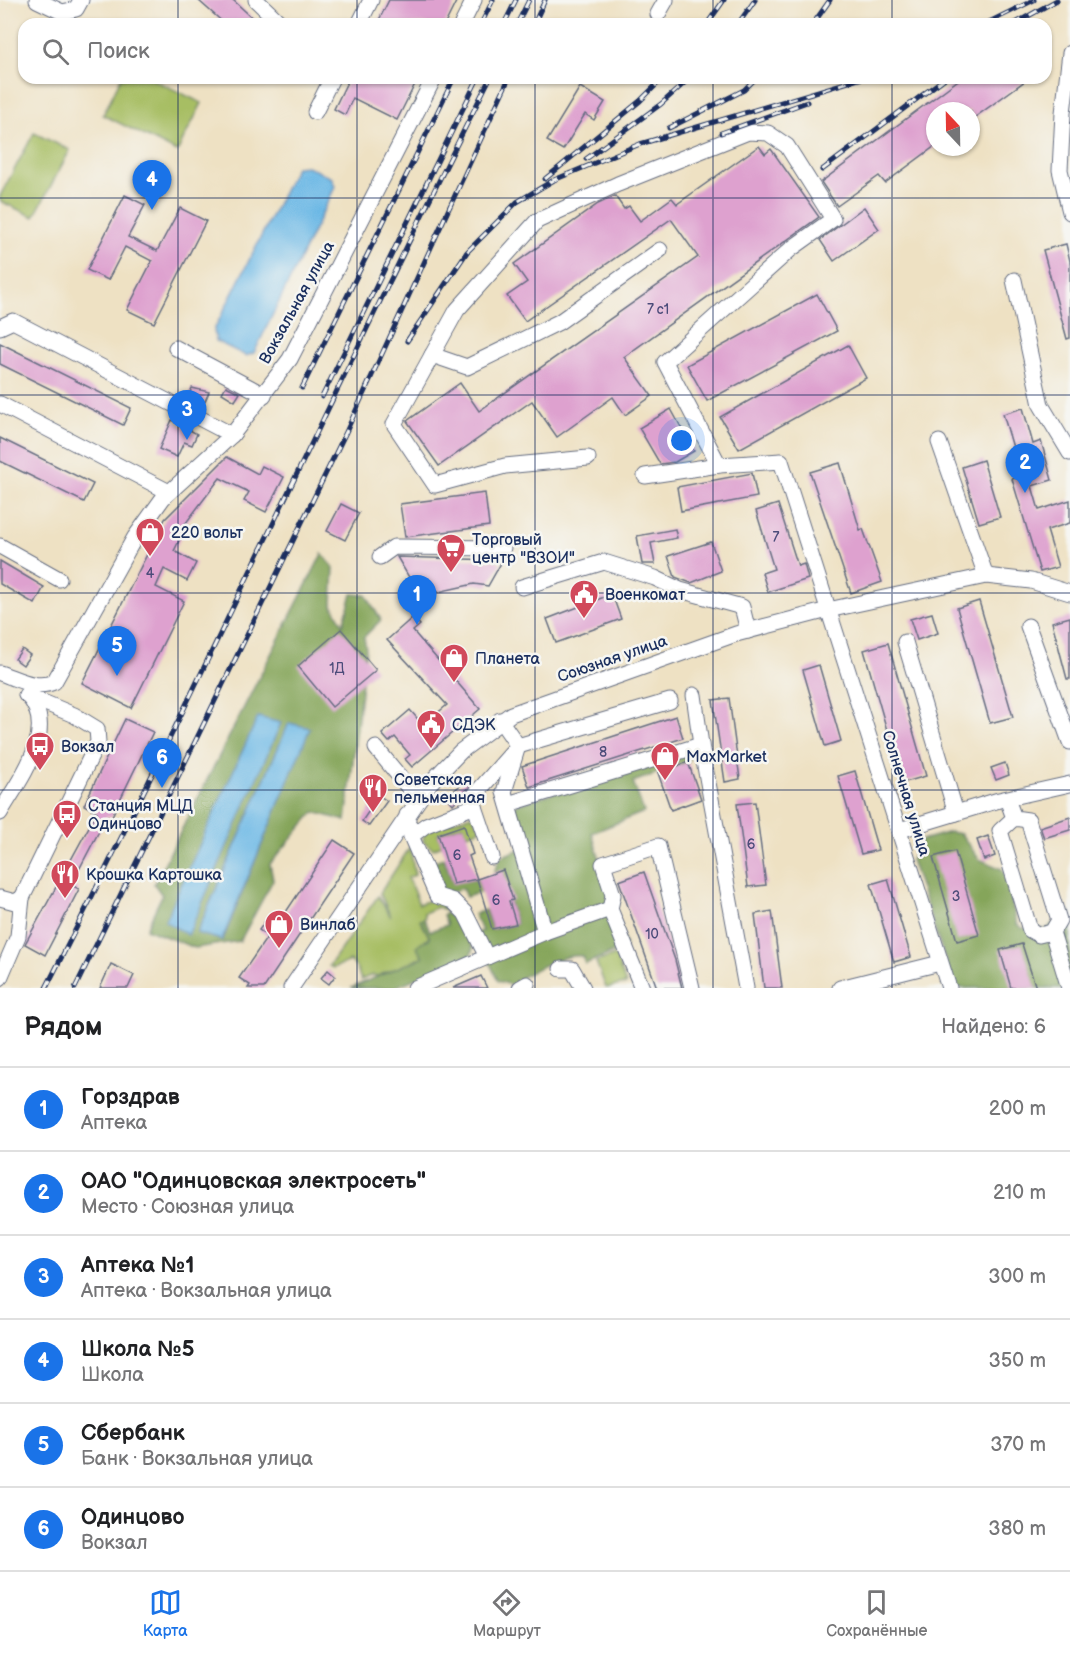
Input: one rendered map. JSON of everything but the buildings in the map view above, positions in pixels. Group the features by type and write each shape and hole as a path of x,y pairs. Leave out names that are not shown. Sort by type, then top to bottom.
{"street":[{"path":"37,0 62,12 76,9 81,0"},
{"path":"256,0 275,18"},
{"path":"362,18 371,0"},
{"path":"465,18 474,0"},
{"path":"658,14 666,0"},
{"path":"1070,53 1063,113 1060,170 1070,212"},
{"path":"315,112 329,84"},
{"name":"Вокзальная улица","path":"29,690 54,682 135,537 169,492 232,435 290,359 431,84"},
{"path":"588,458 505,466 435,485 394,424 457,310 537,221 618,184 748,132 768,133 787,146 833,219 791,249 665,363 718,465 645,476"},
{"path":"432,356 467,367 559,321 660,249"},
{"path":"1014,280 1041,405 1070,453"},
{"path":"0,327 13,321 232,435"},
{"path":"176,348 264,395"},
{"path":"0,404 169,492"},
{"path":"939,442 986,576"},
{"name":"Солнечная улица","path":"718,465 781,461 900,830 948,988"},
{"path":"0,546 59,579"},
{"path":"380,558 394,547 503,548"},
{"path":"522,586 604,562 655,578 680,590 742,607 748,631"},
{"name":"Союзная улица","path":"291,988 418,799 443,767 500,720 611,677 748,631 828,610 986,576 1031,580 1070,593"},
{"path":"1028,626 1070,742"},
{"path":"905,642 956,813"},
{"path":"0,674 98,729 98,742 22,898 18,936 0,978"},
{"path":"0,813 34,754 41,717 29,690"},
{"path":"694,695 701,745 746,988"},
{"path":"492,857 472,798 518,746 670,701"},
{"path":"41,717 57,708"},
{"path":"500,720 518,746"},
{"path":"508,804 701,745"},
{"path":"518,746 504,792 545,932"},
{"path":"376,748 418,799"},
{"path":"900,830 1007,799 1070,784"},
{"path":"1007,799 1014,818"},
{"path":"411,836 426,825 474,806"},
{"path":"407,815 411,836 437,896 453,901 465,913 487,957"},
{"path":"1014,818 1028,820 1059,920 1052,932 1039,935 1030,930 1000,831 1014,818"},
{"path":"642,988 610,909 613,895 603,864 658,846 692,988"},
{"path":"0,898 15,902 22,898"},
{"path":"415,988 545,932 610,909"},
{"path":"1052,932 1069,988"},
{"path":"840,988 940,963"},
{"path":"561,969 572,969 583,988"}],"green space":[{"path":"118,84 162,84 202,103 177,152 103,115"},
{"path":"34,133 70,150 34,217 0,201 0,196"},
{"path":"322,554 334,568 332,604 343,625 352,594 366,595 381,620 364,637 366,649 346,821 314,812 270,864 273,880 240,941 195,948 146,929 162,895 154,884","holes":["289,724 309,728 223,940 197,933"]},
{"path":"696,746 688,762 633,782 644,812 592,833 626,947 585,964 582,956 555,961 511,985 498,981 476,933 482,931 474,914 485,910 492,929 516,924 509,901 494,873 500,857 520,849 513,806"},
{"path":"472,815 481,829 467,834 463,825 438,834 442,845 433,849 423,841 425,830"},
{"path":"950,832 961,834 979,859 1002,869 1017,924 1022,928 1047,929 1060,915 1070,912 1070,988 961,988 954,985 911,860 922,840"},
{"path":"410,847 415,875 408,878 419,904 430,900 441,902 445,910 438,907 424,913 425,918 421,920 430,939 423,957 378,976 372,975 361,980 351,961 333,968 329,966 378,896 391,917 380,893"},
{"path":"444,858 453,883 477,879 482,892 466,897 462,888 442,896 427,868 435,861"},
{"path":"446,913 463,926 473,948 471,955 393,988 351,988 423,957 416,946 430,938 420,920 424,919 430,931 447,925 443,915"},
{"path":"615,955 626,984 606,988 596,962"}],"water":[{"path":"307,166 332,178 335,187 254,353 246,356 216,341 214,330 296,167"},
{"path":"258,717 281,723 188,935 165,921"},
{"path":"289,723 310,728 222,940 197,933"}],"railway":[{"path":"484,18 493,0"},
{"path":"507,18 516,0"},
{"path":"520,18 529,0"},
{"path":"537,18 545,0"},
{"path":"711,18 724,0"},
{"path":"742,18 755,0"},
{"path":"817,18 830,0"},
{"path":"997,18 1034,0"},
{"path":"1025,18 1057,0"},
{"path":"302,388 451,84"},
{"path":"322,397 475,84"},
{"path":"46,988 159,761 487,84"},
{"path":"75,988 346,432 506,84"},
{"path":"545,179 640,101 657,84"},
{"path":"586,159 661,104 683,84"},
{"path":"669,128 744,90 750,84"},
{"path":"407,341 467,252 517,202 554,180 640,144 842,84"},
{"path":"822,170 937,84"},
{"path":"721,133 807,102"}],"place":[{"name":"Школа №5","path":"152,210"},
{"name":"Аптека №1","path":"187,440"},
{"name":"ОАО \"Одинцовская электросеть\"","path":"1025,493"},
{"name":"220 вольт","path":"150,558"},
{"name":"Торговый центр \"ВЗОИ\"","path":"451,574"},
{"name":"Военкомат","path":"584,620"},
{"name":"Горздрав","path":"417,625"},
{"name":"Сбербанк","path":"117,676"},
{"name":"Планета","path":"454,684"},
{"name":"СДЭК","path":"431,750"},
{"name":"Вокзал","path":"40,772"},
{"name":"MaxMarket","path":"665,782"},
{"name":"Одинцово","path":"162,788"},
{"name":"Советская пельменная","path":"373,814"},
{"name":"Станция МЦД Одинцово","path":"67,840"},
{"name":"Крошка Картошка","path":"65,900"},
{"name":"Винлаб","path":"279,950"}]}
